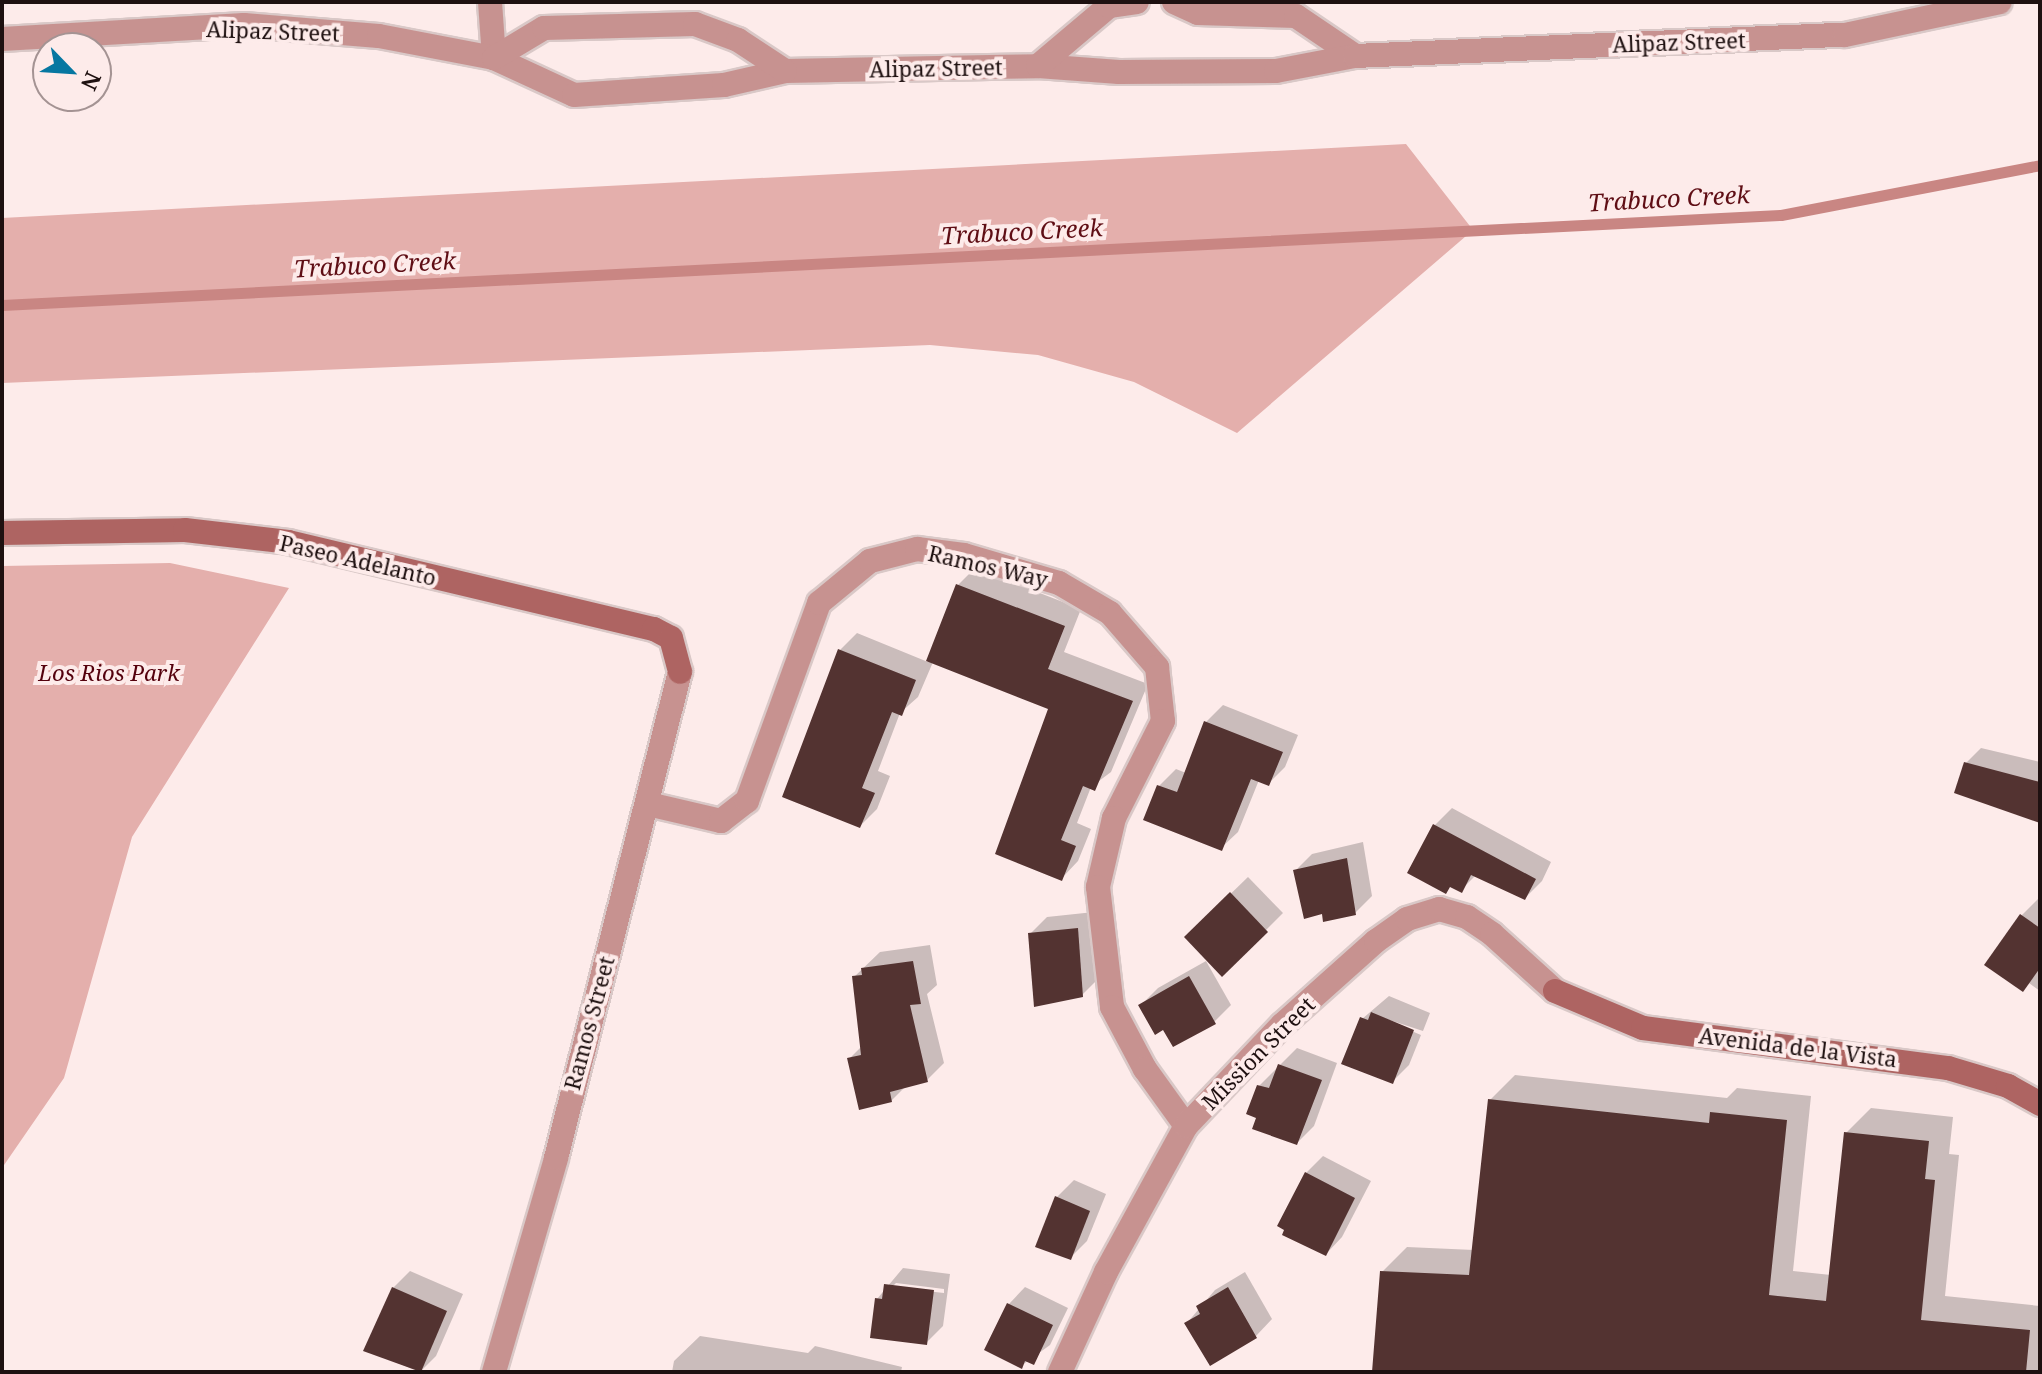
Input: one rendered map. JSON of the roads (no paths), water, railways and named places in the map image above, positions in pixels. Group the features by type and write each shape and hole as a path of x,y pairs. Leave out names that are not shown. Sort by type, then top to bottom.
{"street":[{"path":"490,2 494,58 544,28 695,24 738,40 785,71"},
{"path":"1038,66 1109,6 1137,2"},
{"path":"1174,2 1198,13 1296,16 1355,56"},
{"name":"Alipaz Street","path":"2,39 244,25 379,36 494,58 574,95 724,85 785,71 1038,66 1119,72 1276,71 1355,56 1845,35 2000,2"},
{"name":"Paseo Adelanto","path":"2,533 185,530 288,542 654,629 671,638 680,672"},
{"name":"Ramos Way","path":"648,804 721,821 747,801 819,603 870,561 917,549 964,555 1059,583 1110,613 1157,667 1163,721 1114,818 1098,887 1112,1007 1145,1069 1186,1126"},
{"name":"Ramos Street","path":"494,1372 552,1175 680,672"},
{"name":"Mission Street","path":"1060,1372 1106,1272 1186,1126 1282,1025 1407,919 1439,909 1467,917 1555,991"},
{"name":"Avenida de la Vista","path":"1555,991 1643,1028 1948,1068 2008,1086 2040,1104"}],"waterway":[{"name":"Trabuco Creek","path":"2,305 1781,215 2040,165"}],"park label":[{"name":"Los Rios Park","path":"109,673"}]}
